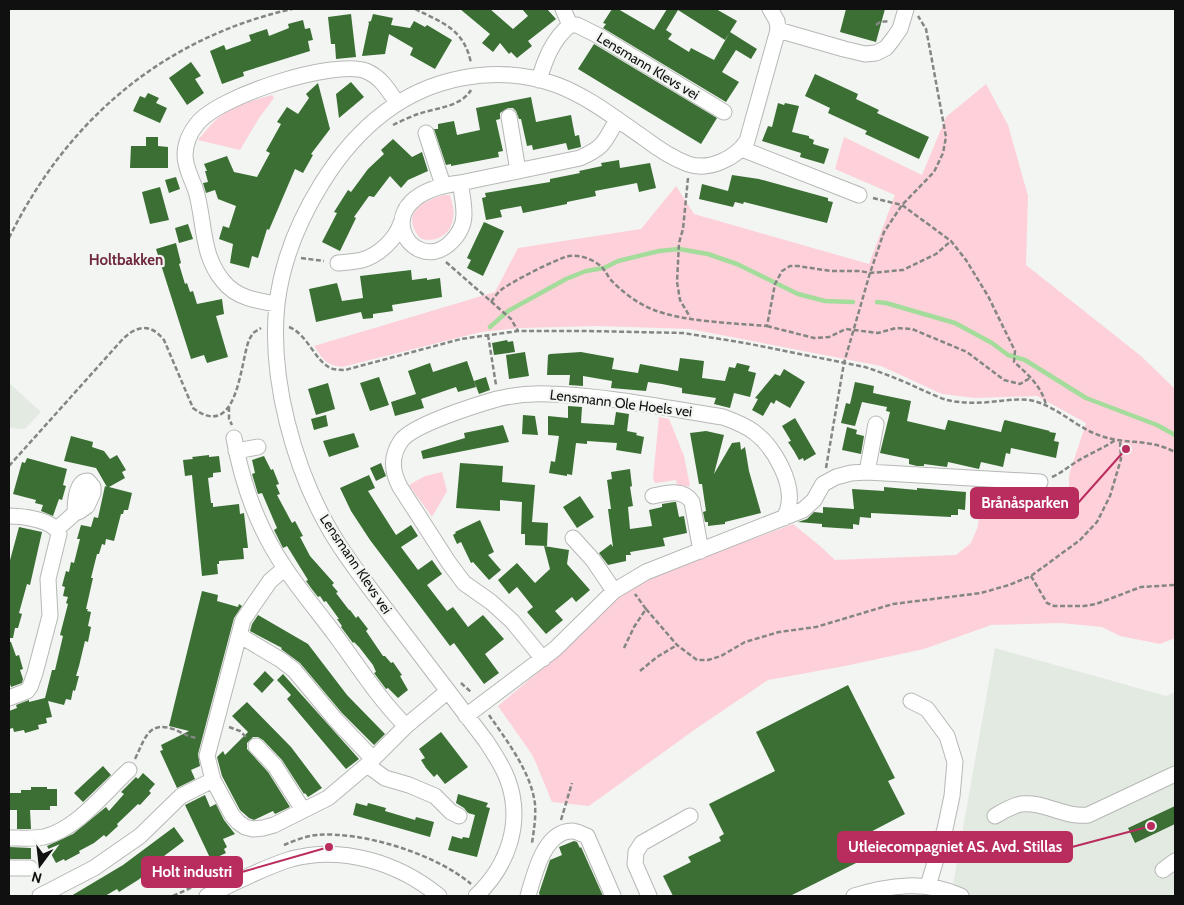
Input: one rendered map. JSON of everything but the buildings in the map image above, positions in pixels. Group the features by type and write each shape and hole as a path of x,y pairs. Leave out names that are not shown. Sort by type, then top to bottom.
{"street":[{"path":"539,80 555,41 570,25 563,9"},
{"path":"770,9 777,21 778,30 752,125 742,149 859,195"},
{"path":"778,30 844,49 866,54 876,53 886,48 894,39 911,10"},
{"name":"Lensmann Klevs vei","path":"570,25 577,24 724,112"},
{"path":"277,304 258,302 236,293 223,282 212,264 205,245 196,192 186,167 185,154 188,138 196,124 206,113 252,90 332,70 356,69 376,76 385,85 397,103"},
{"name":"Lensmann Klevs vei","path":"476,896 490,882 506,856 512,834 514,805 511,789 502,767 486,741 466,716 452,685 356,568 331,532 316,504 300,465 287,422 278,367 285,324 277,304 288,255 298,227 312,199 328,173 352,143 376,118 397,103 445,81 472,76 501,75 539,80 572,92 664,152 689,164 718,163 730,158 742,149"},
{"path":"509,117 518,170"},
{"path":"338,263 364,259 394,238 409,203 418,196 443,185 580,158 596,151 604,144 617,120"},
{"path":"426,133 443,185"},
{"path":"401,223 407,241 413,246 428,251 438,251 446,246 460,232 464,213 460,183"},
{"name":"Lensmann Ole Hoels vei","path":"543,659 512,621 459,576 428,531 394,475 393,463 395,453 401,441 409,433 449,415 498,399 548,393 582,396 723,417 739,422 755,433 778,460 785,476 789,494 789,507 784,518"},
{"path":"867,472 876,424"},
{"path":"258,447 235,445 240,468 260,523 285,568 378,694 406,726"},
{"path":"466,716 555,649 620,587 646,572 803,510 814,500 823,484 836,477 851,473 867,472 1040,482"},
{"path":"653,496 668,493 688,496 692,502 700,551"},
{"path":"57,529 75,513"},
{"path":"9,516 20,516 52,524 59,534 48,579 50,616 41,654 30,687 23,693 9,698"},
{"path":"573,538 620,587"},
{"path":"285,568 270,581 243,620 207,756 213,780 232,815 245,827 253,829 274,825 328,798 370,762 406,726 452,685"},
{"path":"239,635 294,670 384,778 409,785 435,796 451,812 459,816"},
{"path":"911,701 927,709 947,736 955,762 952,796 947,820 928,886"},
{"path":"256,746 275,766 303,810"},
{"path":"9,838 43,837 54,833 83,815 129,770"},
{"path":"995,816 1019,805 1028,804 1076,816 1088,815 1175,774"},
{"path":"40,896 94,868 140,836 180,796 213,780"},
{"path":"649,896 635,864 636,852 642,843 690,816"},
{"path":"528,896 542,854 549,843 559,834 573,831 587,836 613,896"},
{"path":"207,896 277,864 306,856 329,855 364,859 393,867 419,881 438,896"},
{"path":"9,868 30,868"},
{"path":"854,896 887,888 928,886 961,896"}],"path":[{"path":"9,238 42,178 96,113 120,93 150,70 189,46 238,24 292,9"},
{"path":"388,129 416,114 454,104 470,92 472,76 466,44 443,23 415,9"},
{"path":"823,484 844,363 884,232 902,204 934,172 943,152 946,137 926,29 911,10"},
{"path":"689,164 683,229 679,243 677,282 680,300 690,318"},
{"path":"859,195 902,204 951,241 966,260 988,296 1015,351 1014,362 1044,394 1046,405"},
{"path":"767,326 775,284 782,271 790,266 826,271 860,270 870,273 903,270 936,254 951,241"},
{"path":"299,266 304,250"},
{"path":"438,251 441,258 450,267 511,319 518,331"},
{"path":"491,302 501,290 554,262 570,256 588,258 604,268 610,278 620,288 654,310 690,318 767,326 814,338 829,337 846,329 878,333 896,328 912,329 967,352 1004,380 1020,384 1030,378"},
{"path":"301,258 338,263"},
{"path":"285,324 289,336"},
{"path":"9,466 120,341 137,328 146,328 159,334 164,340 193,408 199,413 216,416 229,407 235,395 245,350 253,333 257,329 285,324 296,330 325,364 334,370 345,370 461,339 518,331 683,333 745,343 844,363 883,373 946,400 970,403 1020,399 1033,400 1046,405 1089,431 1115,440 1147,442 1164,446 1175,452"},
{"path":"488,335 498,399"},
{"path":"229,407 229,419 234,430 235,445"},
{"path":"1040,482 1063,472 1076,462 1115,440"},
{"path":"620,587 646,609 677,645 697,660 708,660 721,656 744,642 765,636 816,627 893,604 980,594 1031,576 1080,540 1098,522 1110,496 1120,460 1120,440"},
{"path":"1031,576 1047,603 1054,606 1096,604 1141,587 1175,585"},
{"path":"624,648 634,627 646,609"},
{"path":"640,671 657,657 677,645"},
{"path":"452,685 482,704"},
{"path":"215,724 240,730 256,746"},
{"path":"129,770 144,737 162,726 191,737 210,740"},
{"path":"559,834 560,822 572,783"},
{"path":"342,835 342,840"},
{"path":"291,836 293,841"}],"shaded area":[{"path":"986,84 1008,125 1028,196 1026,265 1141,356 1175,389 1175,638 1160,644 1120,636 1102,627 1061,623 991,625 924,649 768,680 697,728 589,806 552,802 533,756 498,706 548,664 623,590 657,574 793,524 835,560 956,555 971,543 978,526 981,487 1015,491 1030,512 1056,512 1069,495 1069,475 1086,423 1037,396 975,398 942,394 881,366 690,329 597,326 521,328 481,332 342,367 325,361 314,346 495,292 518,248 641,229 676,186 694,214 869,264 895,195 835,169 844,137 922,175 946,117"},
{"path":"272,95 274,98 259,118 240,150 198,140 214,121 229,110"},
{"path":"444,195 450,195 453,210 452,225 441,237 431,240 420,238 414,230 413,215 421,205"},
{"path":"9,383 41,412 25,429 9,428"},
{"path":"659,417 669,419 684,456 690,486 678,488 676,480 655,483 653,478"},
{"path":"442,472 447,491 432,517 409,485 425,476"},
{"path":"995,648 1166,696 1175,692 1175,896 951,896"}],"waterway":[{"path":"490,327 508,311 566,279 586,271 604,268 618,261 659,251 679,249 708,254 737,264 798,294 825,301 853,302"},
{"path":"877,302 955,323 992,343 1008,355 1025,360 1086,398 1157,425 1175,435"}],"place":[{"name":"Brånåsparken","path":"1126,449"},
{"name":"Utleiecompagniet AS. Avd. Stillas","path":"1151,826"},
{"name":"Holt industri","path":"329,847"}],"district":[{"name":"Holtbakken","path":"126,260"}]}
